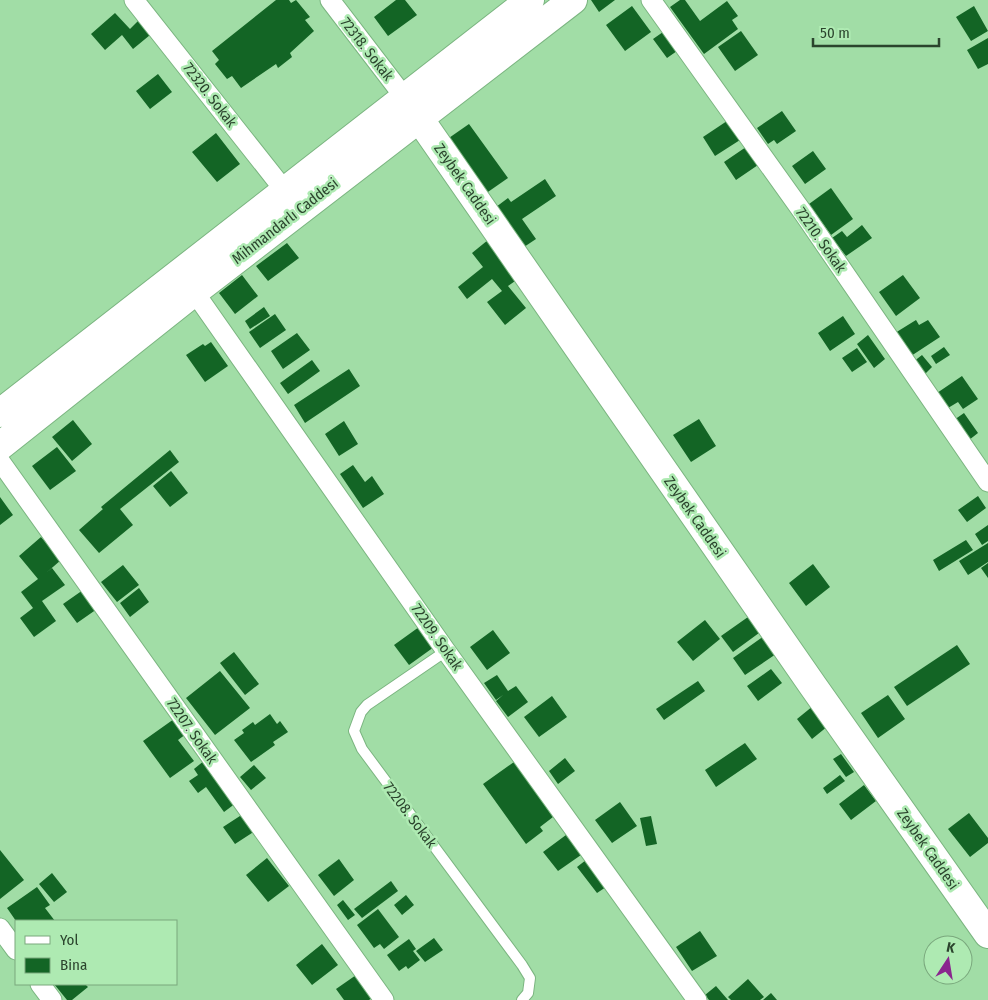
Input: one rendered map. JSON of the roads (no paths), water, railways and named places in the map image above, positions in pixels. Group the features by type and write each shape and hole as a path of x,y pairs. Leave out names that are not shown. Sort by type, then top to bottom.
{"street":[{"name":"72320. Sokak","path":"134,0 285,191"},
{"name":"72318. Sokak","path":"330,0 412,108"},
{"name":"Mihmandarlı Caddesi","path":"0,413 187,282 412,108 530,0"},
{"name":"Mihmandarlı Caddesi","path":"0,446 187,282 285,191 573,0"},
{"name":"72210. Sokak","path":"651,0 804,214 988,482"},
{"name":"Zeybek Caddesi","path":"412,108 813,686 988,934"},
{"name":"72209. Sokak","path":"187,282 446,651 696,1000"},
{"name":"72207. Sokak","path":"0,461 384,1000"},
{"path":"0,928 15,949"},
{"path":"41,985 52,1000"}],"lane":[{"name":"72208. Sokak","path":"446,651 367,705 358,717 354,731 362,749 522,965 530,978 528,993 522,1000"}]}
